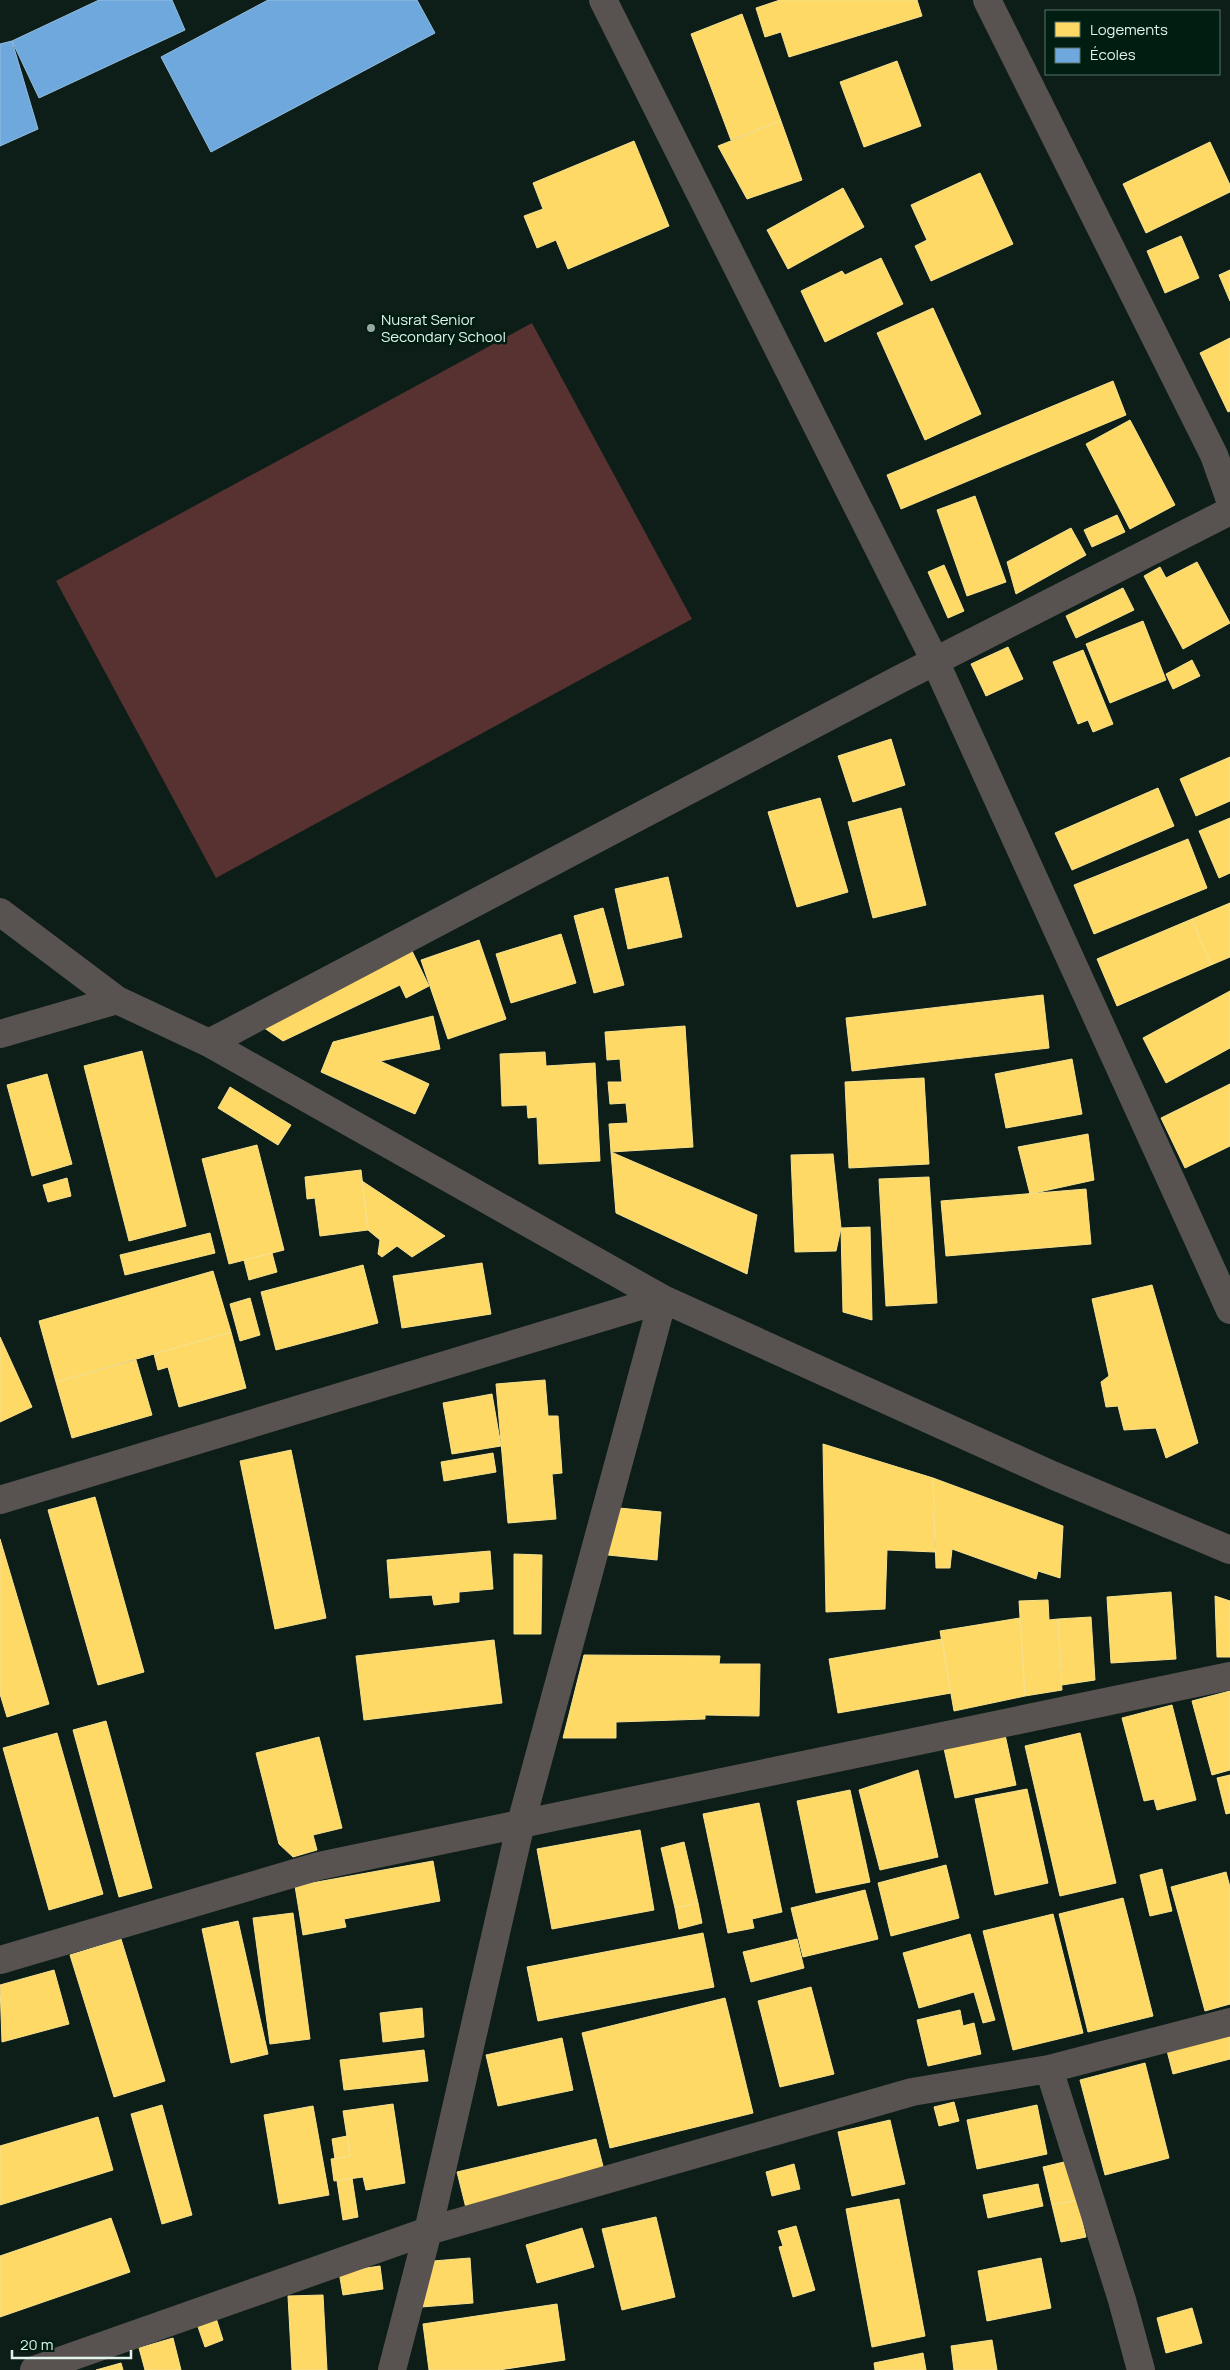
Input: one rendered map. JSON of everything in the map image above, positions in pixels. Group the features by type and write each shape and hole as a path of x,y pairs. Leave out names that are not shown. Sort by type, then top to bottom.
{"street":[{"path":"603,0 935,661 1230,1310"},
{"path":"987,0 1222,452 1230,500"},
{"path":"209,1043 935,661 1230,511"},
{"path":"0,912 117,1000 209,1043 663,1299 1052,1475 1230,1550"},
{"path":"0,1034 117,1000"},
{"path":"0,1500 663,1299"},
{"path":"392,2370 428,2231 522,1823 663,1299"},
{"path":"0,1960 319,1866 1230,1676"},
{"path":"34,2370 428,2231 912,2092 1049,2069 1230,2022"},
{"path":"1049,2069 1122,2300 1140,2370"}],"shaded area":[{"path":"532,323 692,619 216,878 56,581"}],"building: Logements":[{"path":"780,0 917,0 922,16 789,57 781,32 765,37 756,8"},
{"path":"742,14 781,121 731,140 691,34"},
{"path":"897,61 921,126 864,147 840,82"},
{"path":"781,121 802,180 747,199 718,146"},
{"path":"634,141 669,226 568,269 556,240 537,248 524,216 543,209 533,183"},
{"path":"1210,142 1230,185 1230,192 1146,233 1123,184"},
{"path":"980,173 1013,244 931,281 915,246 927,240 911,205"},
{"path":"843,188 864,227 788,269 767,230"},
{"path":"1181,236 1199,278 1165,293 1147,251"},
{"path":"881,258 903,304 825,342 801,291 842,271 845,275"},
{"path":"1230,270 1230,301 1219,275"},
{"path":"933,308 981,414 925,440 877,333"},
{"path":"1230,338 1230,411 1228,412 1200,353"},
{"path":"1113,381 1126,415 901,509 887,475"},
{"path":"1130,420 1175,505 1130,529 1086,444"},
{"path":"975,496 1006,582 967,596 937,510"},
{"path":"1117,515 1125,532 1092,547 1084,530"},
{"path":"1071,528 1086,555 1016,594 1007,562"},
{"path":"1197,562 1230,623 1183,649 1144,576 1160,567 1166,578"},
{"path":"944,565 964,611 948,618 928,572"},
{"path":"1123,588 1134,610 1076,638 1066,616"},
{"path":"1143,621 1166,680 1110,703 1086,644"},
{"path":"1008,647 1023,679 986,696 971,664"},
{"path":"1083,650 1113,724 1093,732 1088,720 1078,724 1053,662"},
{"path":"1192,660 1200,676 1173,689 1166,674"},
{"path":"891,739 905,785 853,802 838,756"},
{"path":"1230,757 1230,801 1196,816 1180,779"},
{"path":"1158,788 1174,826 1072,870 1055,833"},
{"path":"820,798 848,892 797,907 768,812"},
{"path":"901,808 926,905 873,918 848,822"},
{"path":"1230,818 1230,873 1219,878 1199,831"},
{"path":"1188,839 1207,888 1094,934 1074,885"},
{"path":"668,877 682,937 628,949 615,889"},
{"path":"1230,903 1230,957 1211,965 1192,919"},
{"path":"603,908 624,985 594,993 574,916"},
{"path":"1192,919 1211,965 1117,1006 1097,959"},
{"path":"561,934 576,983 511,1003 496,954"},
{"path":"479,940 506,1019 448,1039 421,960"},
{"path":"412,951 429,986 406,998 400,985 283,1041 260,1025"},
{"path":"1230,991 1230,1048 1166,1083 1143,1038"},
{"path":"1043,995 1049,1048 852,1071 846,1018"},
{"path":"433,1016 440,1049 380,1061 429,1084 415,1114 321,1072 333,1042"},
{"path":"685,1026 693,1147 611,1152 609,1124 628,1123 626,1103 610,1104 608,1082 622,1082 620,1059 607,1060 605,1032"},
{"path":"142,1051 186,1226 129,1241 84,1066"},
{"path":"545,1052 546,1066 595,1063 600,1161 539,1164 537,1117 528,1118 527,1105 502,1106 500,1054"},
{"path":"1072,1059 1082,1114 1006,1128 995,1074"},
{"path":"47,1074 72,1164 32,1176 7,1085"},
{"path":"924,1078 929,1164 849,1168 845,1082"},
{"path":"1230,1084 1230,1146 1185,1168 1161,1118"},
{"path":"230,1087 291,1125 278,1145 218,1108"},
{"path":"1088,1134 1094,1180 1030,1194 1018,1147"},
{"path":"257,1145 284,1250 229,1264 202,1159"},
{"path":"611,1152 757,1215 747,1274 616,1213"},
{"path":"833,1154 841,1228 836,1251 795,1252 791,1155"},
{"path":"361,1170 368,1230 320,1236 315,1198 307,1199 305,1177"},
{"path":"929,1177 937,1303 886,1306 879,1179"},
{"path":"67,1178 71,1196 48,1202 43,1185"},
{"path":"362,1181 445,1236 412,1257 397,1246 382,1257 378,1254 380,1240 368,1230"},
{"path":"1086,1189 1091,1244 946,1256 941,1201"},
{"path":"870,1227 872,1320 843,1312 841,1228"},
{"path":"210,1233 215,1253 125,1275 120,1255"},
{"path":"272,1253 277,1272 249,1280 244,1260"},
{"path":"482,1263 491,1314 402,1328 393,1276"},
{"path":"363,1265 378,1323 276,1350 261,1292"},
{"path":"213,1271 231,1332 56,1382 39,1321"},
{"path":"1152,1285 1198,1443 1166,1458 1156,1428 1124,1430 1118,1406 1106,1407 1101,1382 1109,1376 1092,1299"},
{"path":"250,1298 260,1335 240,1341 230,1304"},
{"path":"231,1332 246,1388 179,1407 168,1367 158,1370 154,1354"},
{"path":"0,1337 32,1407 0,1422"},
{"path":"136,1360 152,1415 72,1438 56,1382"},
{"path":"545,1380 548,1416 558,1416 562,1473 552,1474 556,1519 508,1523 496,1384"},
{"path":"492,1394 501,1446 452,1454 443,1403"},
{"path":"823,1444 933,1478 935,1552 887,1550 885,1609 826,1612"},
{"path":"291,1450 326,1618 275,1629 240,1461"},
{"path":"493,1453 496,1472 444,1481 441,1462"},
{"path":"933,1478 1063,1526 1060,1578 1038,1571 1036,1579 952,1549 950,1568 936,1568"},
{"path":"95,1497 144,1672 98,1685 48,1510"},
{"path":"619,1508 661,1512 657,1560 608,1555"},
{"path":"0,1539 49,1704 7,1717 0,1694"},
{"path":"490,1551 493,1589 459,1592 459,1602 434,1605 432,1595 390,1598 387,1560"},
{"path":"514,1554 542,1555 541,1634 514,1634"},
{"path":"1171,1592 1176,1659 1111,1663 1107,1597"},
{"path":"1215,1596 1230,1601 1230,1657 1217,1657"},
{"path":"1048,1600 1049,1620 1058,1619 1062,1690 1025,1696 1019,1601"},
{"path":"1091,1617 1095,1680 1062,1685 1058,1619"},
{"path":"1020,1618 1025,1696 954,1711 940,1631"},
{"path":"942,1639 951,1693 838,1713 829,1659"},
{"path":"494,1640 502,1703 364,1720 356,1656"},
{"path":"584,1655 720,1656 719,1664 760,1664 759,1716 705,1715 705,1719 616,1722 616,1738 563,1738"},
{"path":"1230,1691 1230,1770 1212,1775 1192,1701"},
{"path":"1172,1705 1196,1800 1157,1810 1154,1799 1144,1801 1122,1718"},
{"path":"106,1721 152,1888 119,1897 73,1730"},
{"path":"1004,1730 1016,1785 955,1798 943,1744"},
{"path":"57,1733 103,1894 49,1910 3,1748"},
{"path":"1080,1733 1116,1883 1060,1896 1025,1746"},
{"path":"319,1737 342,1828 313,1835 317,1850 293,1857 279,1844 256,1753"},
{"path":"918,1770 938,1857 880,1870 859,1790"},
{"path":"1230,1775 1230,1813 1226,1814 1217,1778"},
{"path":"1027,1789 1048,1883 995,1895 975,1799"},
{"path":"850,1790 870,1882 816,1893 797,1801"},
{"path":"759,1803 782,1912 752,1919 754,1928 728,1933 703,1814"},
{"path":"640,1830 654,1910 552,1929 537,1849"},
{"path":"684,1842 698,1903 675,1908 661,1848"},
{"path":"433,1861 440,1901 344,1919 346,1927 303,1935 295,1886"},
{"path":"946,1865 959,1918 891,1936 878,1883"},
{"path":"1162,1869 1172,1911 1150,1916 1140,1875"},
{"path":"1226,1872 1230,1887 1230,2004 1205,2011 1171,1887"},
{"path":"865,1890 878,1939 803,1957 791,1908"},
{"path":"1123,1898 1153,2016 1088,2032 1059,1914"},
{"path":"698,1903 702,1923 679,1929 675,1908"},
{"path":"293,1913 310,2039 270,2044 253,1918"},
{"path":"1053,1914 1083,2033 1013,2050 983,1931"},
{"path":"238,1921 268,2054 231,2063 202,1929"},
{"path":"703,1933 714,1987 538,2021 527,1967"},
{"path":"970,1934 995,2020 983,2023 974,1992 919,2008 903,1953"},
{"path":"121,1939 165,2081 114,2097 70,1955"},
{"path":"797,1939 804,1968 751,1982 743,1952"},
{"path":"54,1970 69,2024 2,2042 0,1985"},
{"path":"811,1987 834,2074 780,2087 758,2001"},
{"path":"725,1998 753,2113 610,2148 582,2033"},
{"path":"422,2008 424,2037 383,2042 380,2013"},
{"path":"960,2010 963,2026 974,2023 981,2054 928,2066 917,2020"},
{"path":"1230,2026 1230,2059 1173,2074 1165,2043"},
{"path":"562,2038 573,2090 498,2106 486,2055"},
{"path":"424,2050 428,2081 344,2090 340,2060"},
{"path":"1145,2063 1169,2158 1105,2175 1080,2080"},
{"path":"954,2102 959,2121 939,2126 934,2107"},
{"path":"393,2104 405,2183 366,2190 363,2177 334,2181 331,2159 350,2156 343,2111"},
{"path":"162,2105 192,2215 162,2224 131,2114"},
{"path":"1037,2105 1047,2154 977,2169 967,2120"},
{"path":"313,2106 329,2195 279,2204 264,2115"},
{"path":"98,2117 113,2170 0,2205 0,2146"},
{"path":"890,2120 905,2184 852,2196 838,2132"},
{"path":"347,2136 350,2156 335,2159 332,2139"},
{"path":"596,2139 605,2174 466,2208 457,2172"},
{"path":"1068,2161 1077,2200 1052,2205 1043,2167"},
{"path":"794,2164 800,2189 772,2196 766,2172"},
{"path":"352,2178 358,2217 343,2220 337,2181"},
{"path":"1038,2184 1043,2206 988,2218 983,2195"},
{"path":"899,2199 925,2336 872,2347 846,2209"},
{"path":"1077,2200 1086,2237 1061,2242 1052,2205"},
{"path":"656,2217 675,2297 622,2310 602,2229"},
{"path":"111,2218 130,2272 0,2317 0,2256"},
{"path":"796,2226 815,2290 793,2297 779,2247 783,2246 778,2231"},
{"path":"582,2228 594,2267 537,2283 526,2245"},
{"path":"470,2258 473,2303 421,2307 433,2261"},
{"path":"1041,2258 1051,2308 987,2321 978,2271"},
{"path":"380,2266 383,2289 343,2295 339,2272"},
{"path":"323,2295 327,2370 292,2370 288,2296"},
{"path":"557,2304 565,2360 499,2370 429,2370 423,2324"},
{"path":"1192,2308 1202,2343 1166,2353 1157,2318"},
{"path":"216,2318 223,2340 205,2347 197,2324"},
{"path":"173,2338 181,2370 145,2370 139,2348"},
{"path":"992,2340 997,2370 954,2370 951,2346"},
{"path":"923,2353 926,2370 875,2370 874,2363"},
{"path":"121,2363 123,2370 96,2370"}],"building: Écoles":[{"path":"99,0 172,0 185,30 39,98 12,41"},
{"path":"268,0 417,0 435,33 211,152 161,57"},
{"path":"12,41 38,129 0,146 0,44"}],"place":[{"name":"Nusrat Senior Secondary School","path":"371,328"}]}
